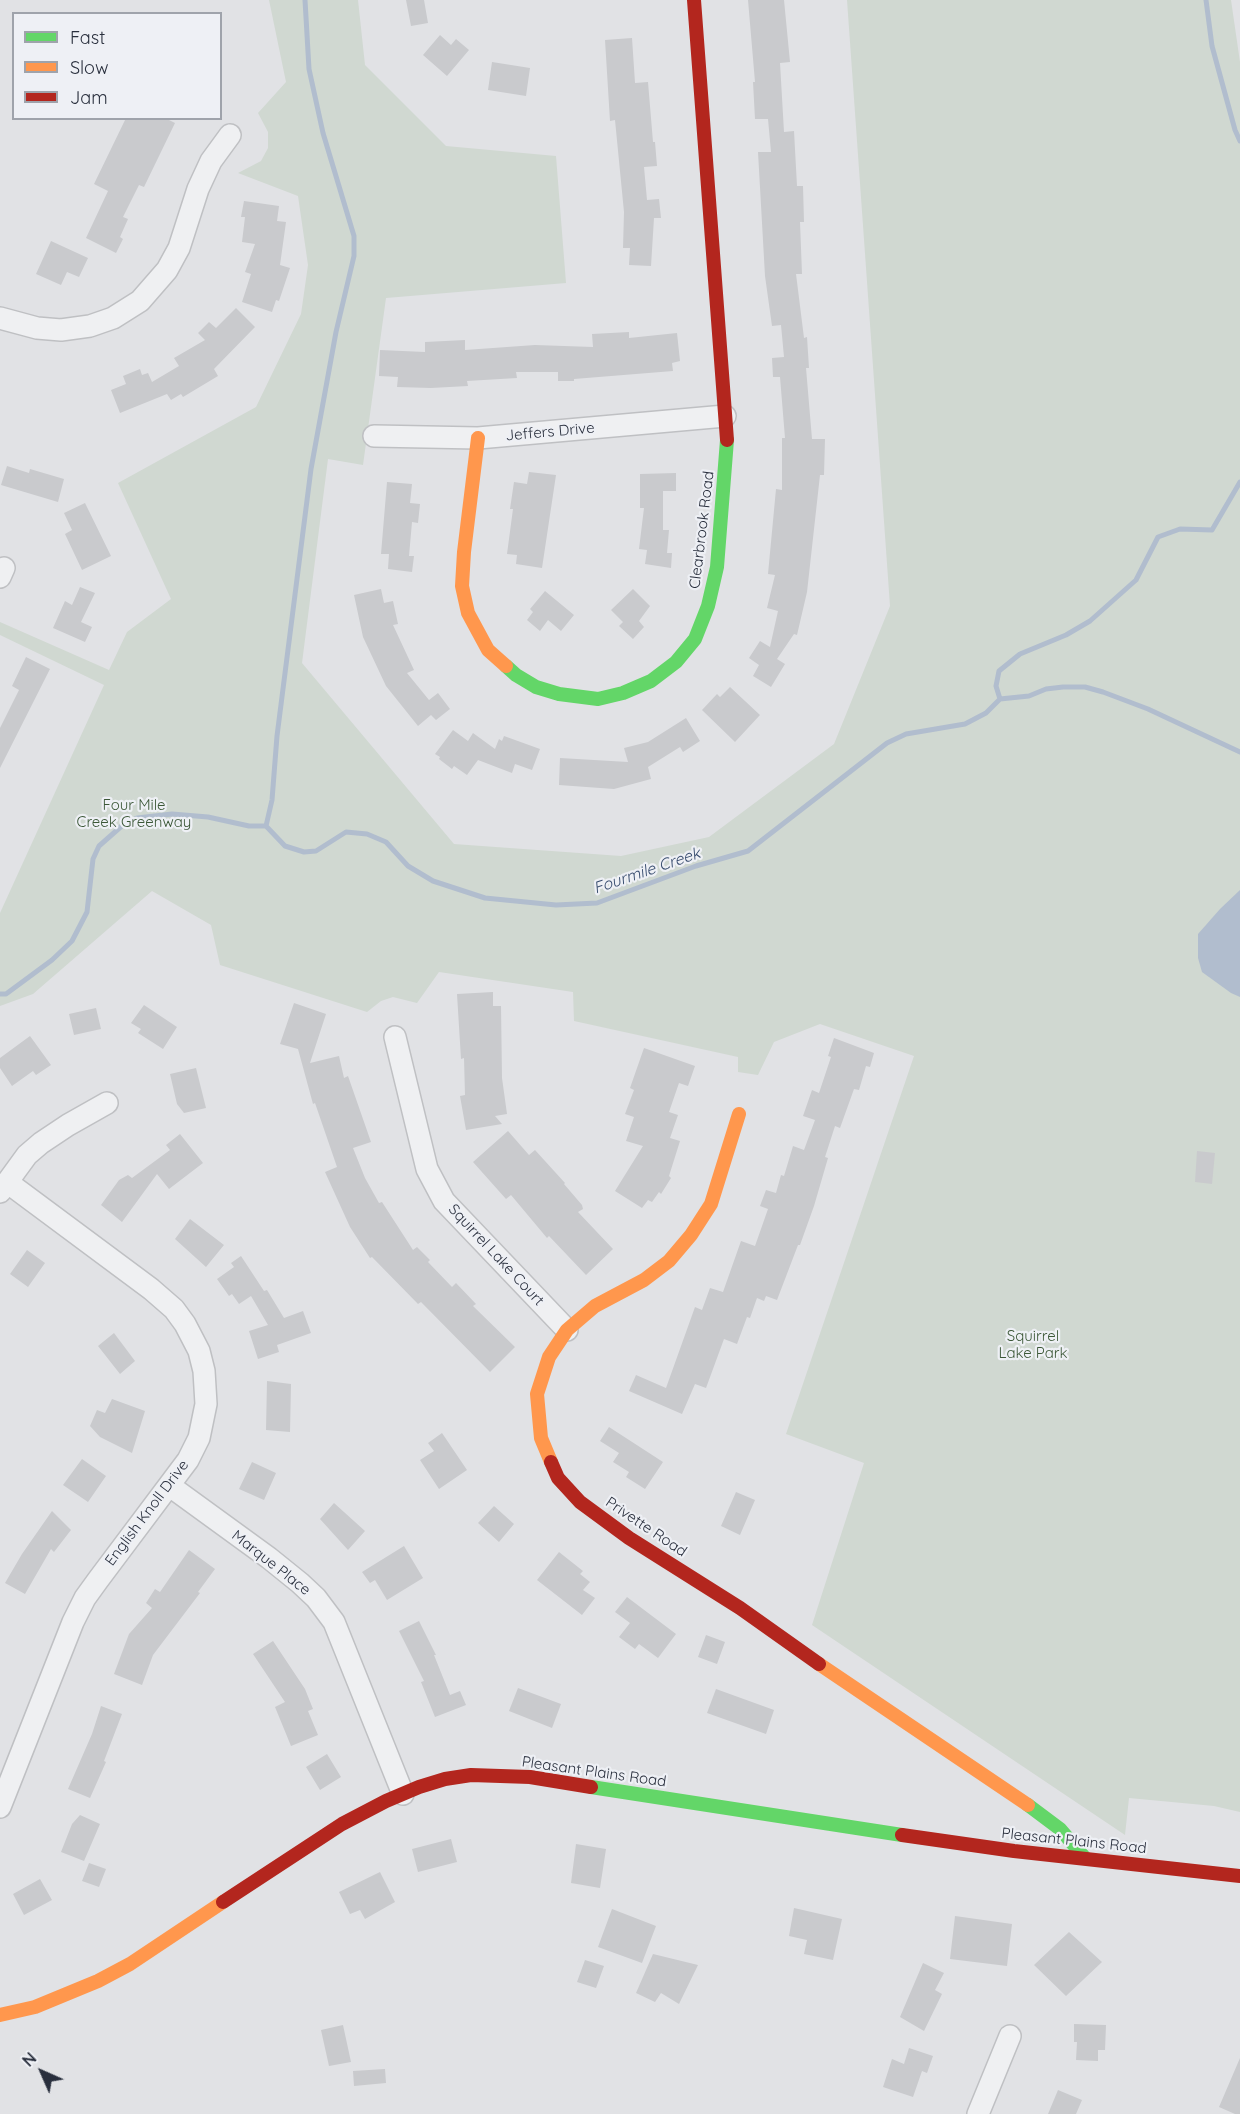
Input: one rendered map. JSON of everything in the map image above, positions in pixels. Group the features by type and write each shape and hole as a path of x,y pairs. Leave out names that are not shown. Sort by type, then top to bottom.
{"street":[{"name":"Clearbrook Road","path":"478,438 462,586 468,613 488,650 516,675 536,687 559,694 598,699 623,693 651,681 676,662 694,639 708,606 717,567 728,447 715,250 694,0"},
{"path":"0,318 37,328 61,330 90,326 113,318 140,301 167,270 179,248 198,189 211,161 230,135"},
{"name":"Jeffers Drive","path":"374,436 478,438 725,416"},
{"name":"Squirrel Lake Court","path":"395,1037 428,1169 444,1201 567,1330"},
{"path":"4,1187 27,1155 41,1143 106,1103"},
{"name":"Privette Road","path":"739,1114 711,1204 692,1235 669,1261 644,1280 595,1306 567,1330 549,1356 537,1394 541,1438 558,1478 580,1502 629,1538 740,1608 846,1683 1043,1815 1060,1829 1085,1858"},
{"name":"English Knoll Drive","path":"0,1807 85,1598 188,1460 198,1438 206,1404 205,1380 199,1351 174,1309 151,1289 4,1187"},
{"name":"Marque Place","path":"170,1486 300,1582 322,1606 334,1622 403,1794"},
{"name":"Pleasant Plains Road","path":"0,2014 35,2007 106,1977 130,1964 342,1824 419,1787 445,1779 471,1775 530,1777 820,1824 1014,1851 1240,1876"},
{"path":"978,2114 1010,2036"}],"green space":[{"name":"Squirrel Lake Park","path":"269,0 358,0 365,65 446,146 556,156 566,283 386,298 363,465 328,459 302,663 454,844 621,856 709,837 834,744 890,606 847,0 1231,0 1240,62 1240,1812 1214,1806 1129,1798 1125,1835 812,1625 864,1463 786,1434 914,1056 820,1024 774,1042 758,1075 738,1072 738,1057 574,1021 573,992 439,972 417,1003 393,997 381,1001 367,1012 220,965 211,925 152,891 33,994 0,1006 0,913 104,685 0,635 0,622 109,670 127,632 171,599 118,483 256,407 301,314 308,265 298,196 238,173 261,161 268,148 268,132 258,113 286,82"}],"water":[{"path":"1240,890 1240,997 1202,972 1198,958 1198,934"}],"building":[{"path":"406,0 424,0 428,23 411,26"},
{"path":"748,0 784,0 790,62 780,63 784,132 794,131 797,186 803,186 804,222 800,222 802,274 796,274 804,338 807,337 809,368 806,368 812,439 825,439 824,475 820,475 807,592 797,635 794,634 777,659 785,664 771,687 753,676 759,665 749,658 760,641 770,647 778,611 767,608 775,575 768,574 776,489 782,490 782,438 785,438 780,377 773,377 772,358 784,357 781,325 772,326 765,276 758,152 771,152 768,119 755,119 753,82 755,82"},
{"path":"440,35 451,45 456,39 469,50 447,76 423,55"},
{"path":"632,38 635,83 648,82 657,166 644,167 647,200 659,199 661,218 654,218 651,266 629,265 630,248 623,248 624,212 615,120 610,121 605,40"},
{"path":"492,62 530,68 526,96 488,90"},
{"path":"125,120 169,120 175,123 144,187 139,185 123,217 128,219 120,237 123,239 116,253 86,238 108,191 94,184"},
{"path":"244,201 279,206 277,221 286,222 280,265 290,268 279,301 276,300 272,312 242,302 251,274 245,272 255,244 242,242 245,217 241,217"},
{"path":"51,241 88,258 79,277 67,272 61,285 36,274"},
{"path":"236,308 255,327 214,369 218,376 183,397 181,394 171,400 167,394 120,413 111,390 126,384 123,376 140,369 142,375 148,373 152,382 179,366 174,358 205,340 198,333 209,322 216,328"},
{"path":"629,332 629,338 677,333 680,361 672,363 673,371 574,379 574,381 558,381 558,372 516,372 517,378 467,381 468,386 431,388 397,387 398,377 379,376 380,350 425,352 425,342 465,340 465,350 535,345 593,347 592,334"},
{"path":"7,466 29,473 30,469 64,479 58,502 1,485"},
{"path":"529,472 556,475 542,568 516,564 517,555 507,554 514,482 527,484"},
{"path":"676,473 676,491 663,491 663,530 669,530 667,553 672,553 671,568 645,564 647,550 639,549 644,508 640,508 640,474"},
{"path":"387,482 412,484 410,503 420,504 418,523 412,522 409,556 414,556 412,572 388,569 389,554 381,554"},
{"path":"85,503 111,556 82,570 65,534 72,530 64,513"},
{"path":"80,587 95,593 81,622 92,627 85,642 53,628 65,601 72,605"},
{"path":"381,589 384,603 393,601 398,624 393,625 414,670 407,673 429,700 438,693 450,709 436,720 431,715 418,726 386,686 363,637 354,595"},
{"path":"633,589 650,606 639,621 644,627 633,639 619,626 623,622 611,610"},
{"path":"545,591 574,615 561,631 548,620 540,631 527,620 533,612 530,609"},
{"path":"26,657 50,669 0,768 0,728 19,690 12,686"},
{"path":"730,687 760,715 735,742 702,710 717,694 720,697"},
{"path":"686,718 700,741 683,752 680,747 648,767 651,779 614,789 559,785 560,758 628,762 624,748 648,742"},
{"path":"453,730 468,741 473,733 495,749 499,739 502,741 504,736 540,749 532,770 515,764 512,773 478,760 467,775 454,766 452,769 435,754"},
{"path":"493,992 493,1006 501,1006 502,1078 507,1114 495,1116 502,1124 466,1130 460,1096 465,1095 464,1058 461,1059 457,994"},
{"path":"294,1003 326,1014 310,1063 339,1056 344,1078 348,1076 371,1142 353,1148 365,1178 379,1203 382,1202 413,1250 417,1247 452,1287 456,1283 476,1304 473,1306 515,1347 490,1372 421,1302 418,1304 372,1257 370,1258 350,1227 325,1172 337,1167 315,1103 313,1104 298,1049 280,1044"},
{"path":"144,1005 177,1027 163,1049 138,1033 141,1029 131,1023"},
{"path":"96,1008 101,1029 74,1035 69,1014"},
{"path":"30,1036 51,1065 36,1075 33,1071 12,1086 0,1068 0,1058"},
{"path":"834,1038 874,1053 870,1067 866,1066 859,1090 854,1089 840,1128 835,1126 825,1157 828,1158 814,1206 777,1300 766,1296 764,1301 757,1298 737,1344 724,1339 706,1388 695,1384 682,1414 629,1391 636,1375 666,1388 695,1307 702,1310 710,1288 723,1292 741,1241 755,1246 768,1209 760,1206 766,1190 776,1193 793,1146 804,1150 815,1120 803,1116 812,1090 819,1093 831,1057 828,1056"},
{"path":"644,1048 695,1066 688,1086 679,1083 669,1112 678,1115 670,1138 680,1141 669,1176 671,1178 661,1194 659,1192 652,1202 648,1200 642,1208 615,1191 643,1146 626,1141 634,1117 625,1114 634,1090 630,1088"},
{"path":"196,1068 206,1108 184,1113 177,1104 170,1074"},
{"path":"508,1131 529,1155 535,1150 565,1183 582,1205 583,1209 578,1212 613,1249 586,1275 549,1236 547,1238 511,1195 506,1199 473,1162"},
{"path":"180,1134 203,1163 169,1189 157,1174 122,1222 101,1205 119,1180 128,1175 132,1178 170,1150 166,1145"},
{"path":"1197,1151 1215,1153 1212,1184 1195,1182"},
{"path":"190,1219 224,1245 206,1267 175,1239"},
{"path":"27,1250 45,1263 28,1287 10,1274"},
{"path":"241,1256 264,1291 267,1290 284,1318 303,1311 311,1333 277,1345 279,1352 258,1359 249,1331 268,1325 251,1296 239,1304 232,1294 229,1296 217,1279 234,1267 231,1263"},
{"path":"114,1333 135,1361 120,1374 98,1346"},
{"path":"267,1381 291,1384 290,1432 266,1430"},
{"path":"112,1399 145,1411 132,1453 100,1437 90,1426 97,1410 105,1413"},
{"path":"609,1427 663,1462 645,1489 626,1477 629,1472 613,1462 619,1453 600,1441"},
{"path":"442,1433 467,1470 439,1489 420,1460 434,1451 428,1443"},
{"path":"82,1459 106,1476 88,1502 63,1485"},
{"path":"252,1462 276,1473 264,1500 239,1489"},
{"path":"736,1492 755,1500 740,1535 721,1526"},
{"path":"334,1503 365,1531 348,1550 320,1519"},
{"path":"494,1506 514,1524 499,1542 478,1523"},
{"path":"52,1511 71,1530 54,1552 51,1549 25,1594 5,1583"},
{"path":"404,1546 423,1578 387,1600 375,1580 370,1583 362,1572"},
{"path":"189,1550 215,1569 198,1592 200,1593 153,1655 142,1685 114,1674 129,1634 152,1608 146,1603 155,1589 160,1592"},
{"path":"559,1552 583,1571 580,1574 590,1582 583,1590 595,1598 582,1615 537,1580"},
{"path":"627,1597 676,1634 658,1658 639,1644 635,1649 619,1637 630,1623 615,1612"},
{"path":"419,1621 436,1655 434,1655 450,1695 460,1691 466,1705 435,1717 421,1682 424,1681 399,1631"},
{"path":"706,1635 725,1642 717,1664 698,1657"},
{"path":"273,1641 305,1689 313,1709 308,1711 318,1735 291,1746 275,1707 285,1702 253,1654"},
{"path":"518,1688 561,1704 552,1728 509,1711"},
{"path":"716,1689 774,1710 766,1734 707,1713"},
{"path":"101,1706 122,1714 104,1761 106,1762 90,1798 68,1789 92,1734"},
{"path":"327,1754 341,1777 320,1790 306,1767"},
{"path":"80,1815 100,1824 84,1861 61,1852 72,1824"},
{"path":"451,1839 457,1862 418,1872 412,1849"},
{"path":"576,1844 606,1849 600,1888 571,1883"},
{"path":"89,1863 106,1869 99,1887 82,1881"},
{"path":"380,1872 395,1902 365,1919 360,1910 350,1914 339,1892"},
{"path":"40,1879 52,1900 24,1915 13,1894"},
{"path":"794,1908 842,1919 833,1960 804,1954 807,1940 789,1936"},
{"path":"612,1909 656,1926 642,1963 598,1947"},
{"path":"955,1916 1012,1924 1007,1966 950,1959"},
{"path":"1069,1932 1102,1962 1066,1996 1034,1965"},
{"path":"653,1954 698,1965 679,2004 661,1993 655,2002 636,1993"},
{"path":"585,1960 604,1966 596,1988 577,1982"},
{"path":"923,1963 944,1973 935,1990 942,1994 924,2031 900,2017"},
{"path":"1074,2024 1106,2025 1105,2050 1098,2050 1098,2061 1076,2060 1077,2042 1074,2042"},
{"path":"343,2025 351,2062 329,2066 321,2030"},
{"path":"909,2048 933,2056 927,2073 922,2071 913,2097 883,2087 892,2059 904,2064"},
{"path":"1240,2058 1240,2114 1235,2114 1219,2107"},
{"path":"385,2069 386,2083 354,2086 353,2071"},
{"path":"1058,2090 1082,2100 1076,2114 1048,2114"}],"waterway":[{"path":"266,826 272,800 277,736 311,469 336,332 354,256 354,236 323,133 309,69 305,0"},
{"name":"Fourmile Creek","path":"1206,0 1212,46 1240,141"},
{"name":"Fourmile Creek","path":"1000,699 996,686 999,671 1020,654 1066,635 1090,621 1136,580 1158,537 1180,529 1212,530 1240,482"},
{"path":"1000,699 1029,696 1046,689 1085,687 1148,709 1240,752"},
{"name":"Fourmile Creek","path":"0,994 6,994 52,960 72,941 87,912 93,859 99,846 124,824 137,818 172,814 208,817 249,826 266,826 285,846 304,852 316,851 346,832 367,834 386,842 408,866 433,881 485,898 556,905 597,903 696,866 748,851 887,743 906,734 965,724 986,713 1000,699"}],"traffic: fast":[{"path":"506,666 536,687 559,694 598,699 623,693 651,681 676,662 695,639 708,606 717,567 727,440"},
{"path":"591,1787 902,1835"},
{"path":"1028,1805 1060,1829 1085,1858"}],"traffic: slow":[{"path":"478,438 462,586 468,613 488,650 506,666"},
{"path":"551,1462 541,1438 537,1394 549,1357 567,1330 595,1306 644,1280 669,1261 691,1235 711,1204 739,1114"},
{"path":"819,1664 1028,1805"},
{"path":"0,2015 35,2007 98,1981 130,1964 223,1902"}],"traffic: jam":[{"path":"694,0 727,440"},
{"path":"551,1462 558,1478 580,1502 629,1538 740,1608 819,1664"},
{"path":"223,1902 342,1824 419,1787 445,1779 471,1775 530,1777 591,1787"},
{"path":"902,1835 1014,1851 1240,1876"}],"park label":[{"name":"Four Mile Creek Greenway","path":"134,814"}]}
